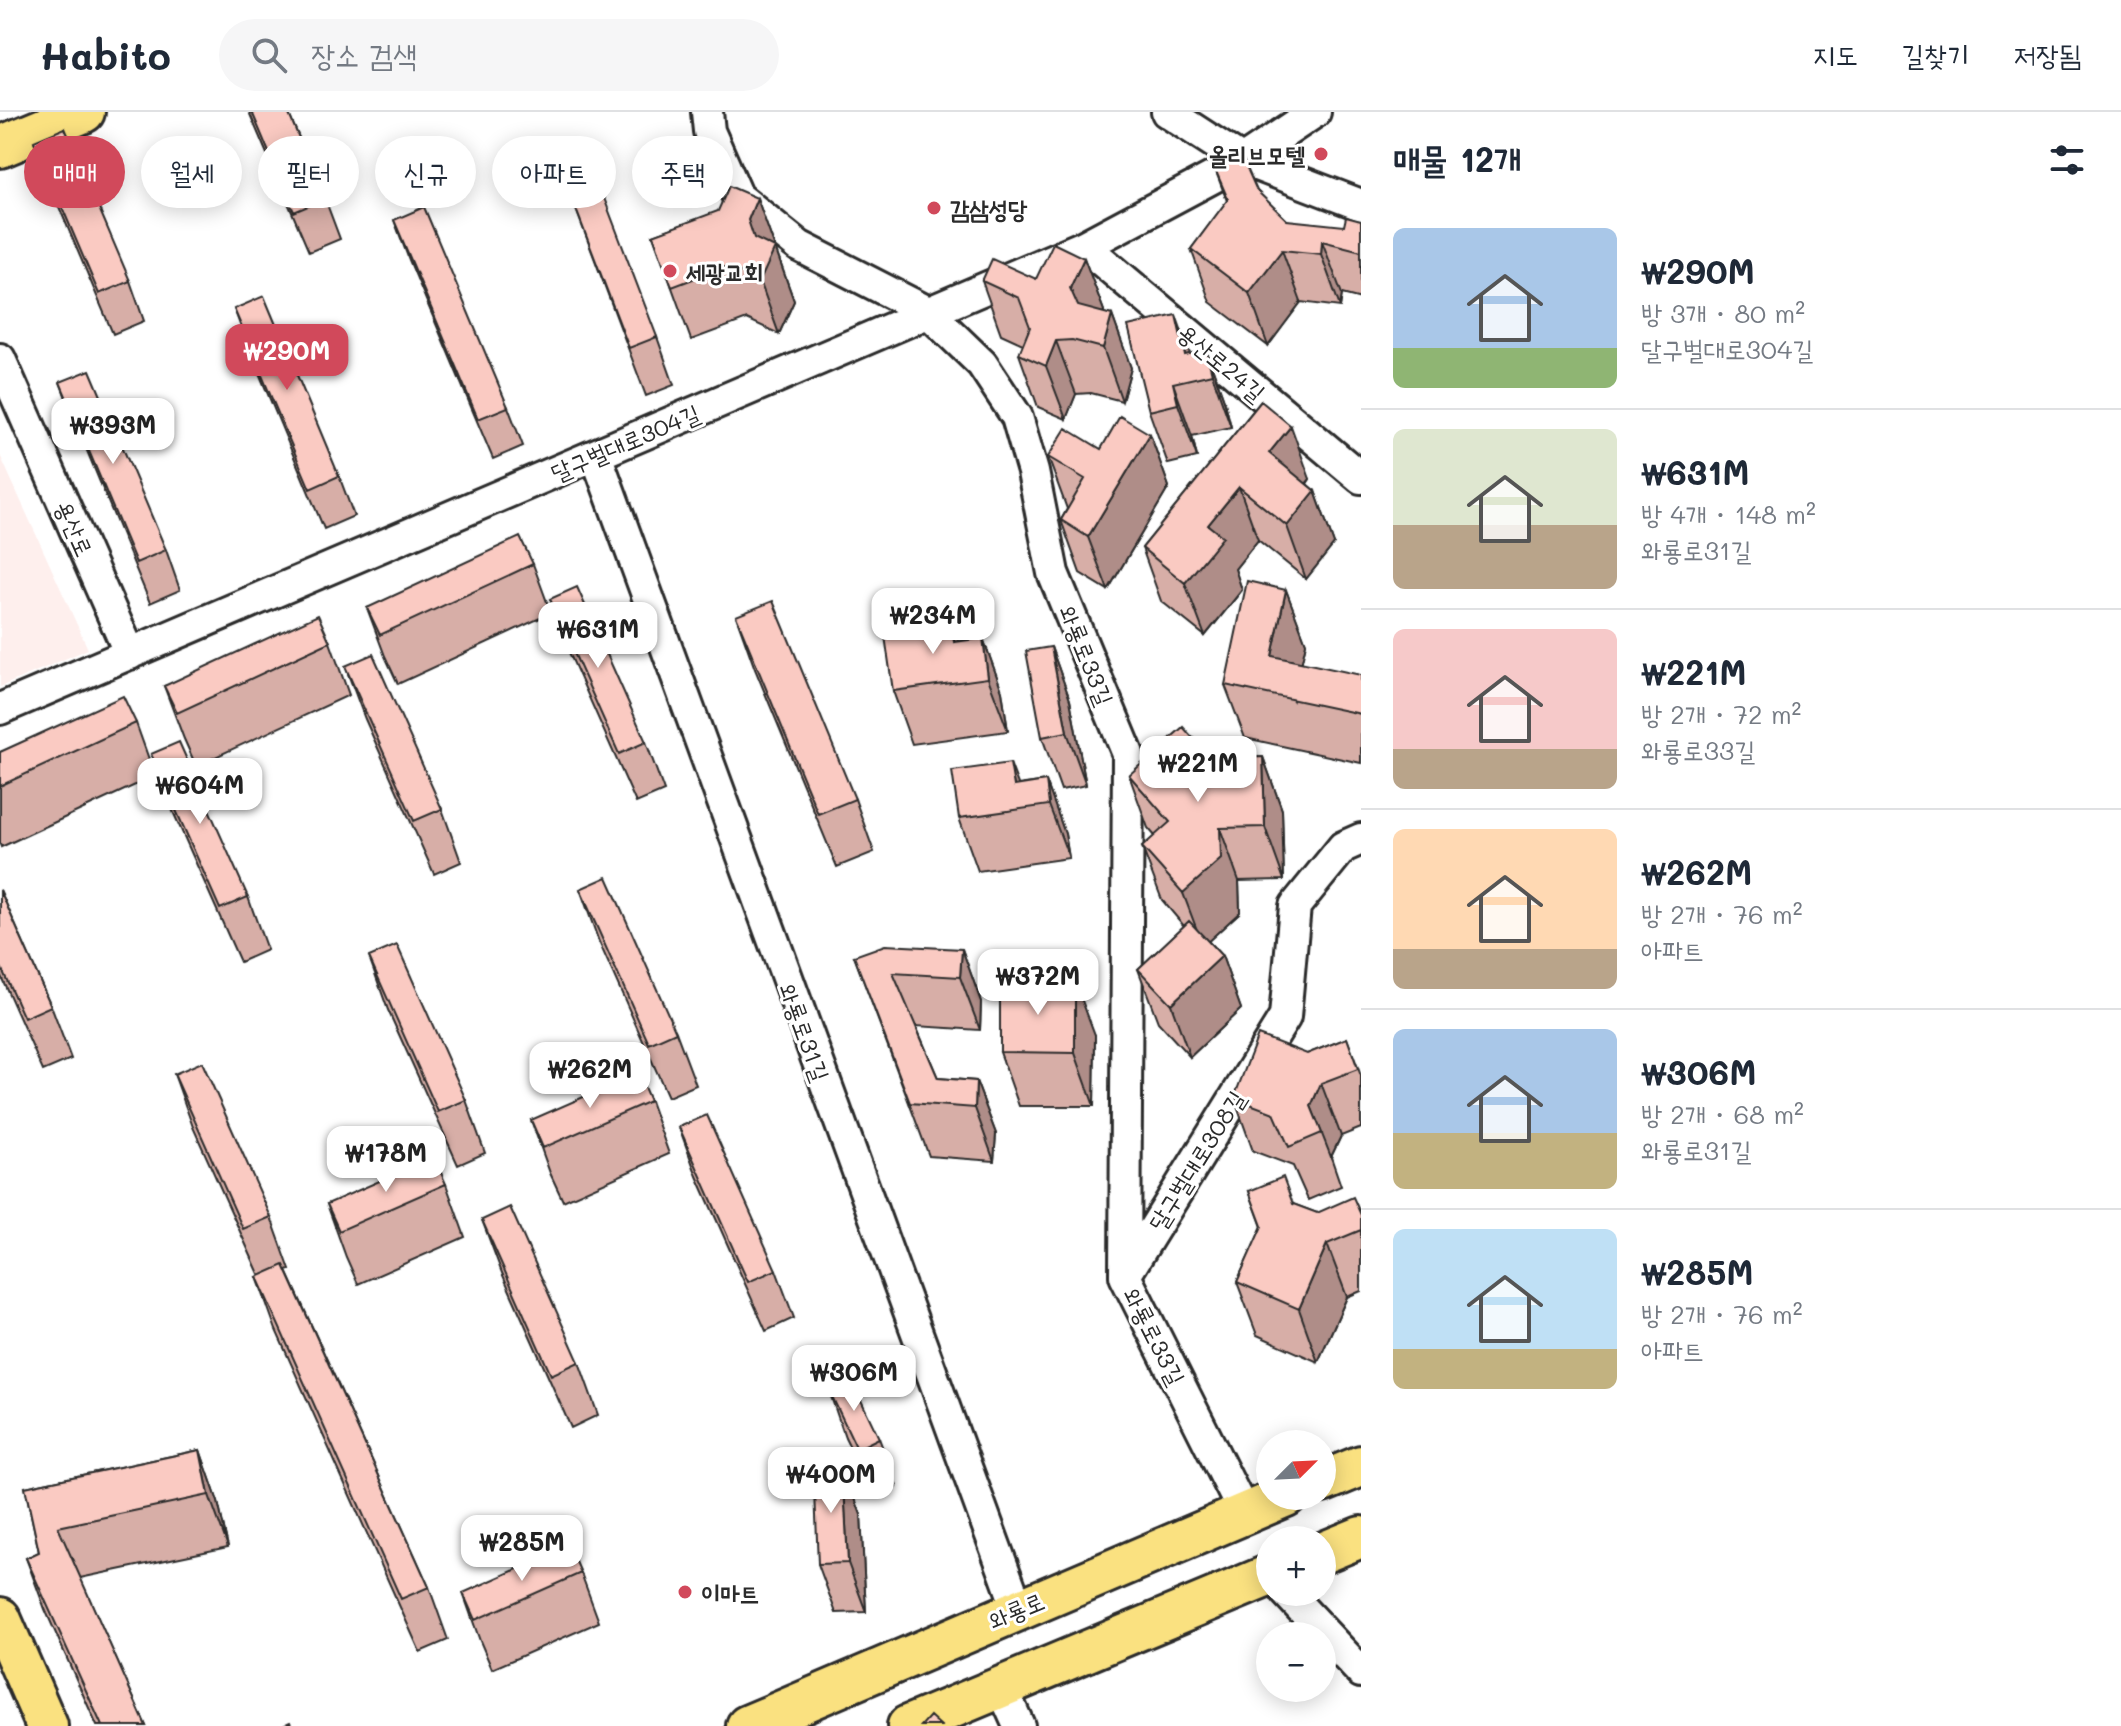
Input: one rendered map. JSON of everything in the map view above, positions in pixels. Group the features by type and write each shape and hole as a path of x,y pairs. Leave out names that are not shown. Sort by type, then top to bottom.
{"main road":[{"path":"0,147 84,112"},
{"path":"1336,1476 1361,1466"},
{"name":"와룡로","path":"747,1726 1256,1508"},
{"path":"1336,1547 1361,1537"},
{"path":"908,1726 1256,1581"},
{"path":"0,1618 47,1726"}],"street":[{"name":"와룡로33길","path":"707,112 709,131 738,197 799,246 928,312 982,364 1017,417 1033,472 1053,573 1128,754 1125,1276 1244,1513"},
{"path":"1167,112 1243,161 1361,205"},
{"name":"달구벌대로304길","path":"0,709 1084,246 1243,161 1315,112"},
{"name":"용산로24길","path":"1084,246 1361,478"},
{"name":"용산로","path":"0,359 130,654"},
{"name":"와룡로31길","path":"596,455 1018,1609"},
{"name":"달구벌대로308길","path":"1125,1276 1285,1017 1295,906 1343,847 1361,839"},
{"path":"1299,1606 1361,1672"},
{"path":"1001,1686 1019,1726"}],"shaded area":[{"path":"0,455 88,649 0,687"}],"building":[{"path":"252,112 288,112 298,136 262,136"},
{"path":"65,128 68,136 46,136"},
{"path":"1242,157 1257,191 1287,220 1344,226 1346,217 1361,221 1361,251 1322,241 1321,254 1282,250 1249,293 1191,249 1228,199 1215,169"},
{"path":"733,188 757,198 748,220 754,238 775,248 760,281 727,266 672,287 653,235 719,208 733,208"},
{"path":"62,208 99,208 130,281 99,294"},
{"path":"424,208 508,407 478,419 394,220"},
{"path":"576,208 608,208 657,337 629,348"},
{"path":"1053,243 1084,258 1070,288 1078,306 1112,315 1103,348 1072,340 1056,341 1046,366 1019,354 1030,327 1019,298 982,281 992,259 1036,279"},
{"path":"264,296 339,476 310,489 234,309"},
{"path":"1176,315 1185,355 1206,350 1212,374 1173,383 1178,404 1149,411 1128,326"},
{"path":"90,370 166,550 136,563 60,382"},
{"path":"1261,401 1291,426 1269,453 1315,491 1287,526 1239,487 1208,525 1223,537 1185,583 1142,548"},
{"path":"1120,416 1150,434 1088,537 1061,520 1085,479 1048,457 1066,428 1101,449"},
{"path":"520,537 533,564 380,635 367,608"},
{"path":"1247,581 1286,590 1272,656 1361,675 1361,714 1225,685"},
{"path":"577,587 646,742 619,754 550,599"},
{"path":"773,601 855,799 818,814 736,616"},
{"path":"318,615 330,642 177,713 164,686"},
{"path":"951,620 954,642 983,638 988,678 893,691 884,629"},
{"path":"1051,647 1067,732 1042,737 1026,651"},
{"path":"373,654 442,809 414,821 345,666"},
{"path":"123,696 136,723 0,786 0,752"},
{"path":"1183,727 1212,759 1263,757 1265,827 1220,828 1221,859 1183,893 1142,847 1170,822 1129,775"},
{"path":"179,742 248,897 220,909 151,754"},
{"path":"1010,763 1014,786 1046,781 1049,805 959,818 952,771"},
{"path":"607,877 676,1032 649,1044 580,889"},
{"path":"0,890 51,1006 24,1018 0,965"},
{"path":"1189,921 1222,956 1171,1004 1138,969"},
{"path":"397,945 466,1100 438,1112 369,957"},
{"path":"885,945 962,949 960,977 893,973 938,1078 976,1081 975,1108 910,1103 854,956"},
{"path":"1000,981 1075,982 1075,1053 1000,1052"},
{"path":"1258,1035 1307,1054 1347,1038 1358,1069 1321,1083 1311,1106 1322,1133 1289,1147 1274,1113 1234,1098"},
{"path":"202,1062 271,1217 243,1229 174,1074"},
{"path":"638,1073 650,1101 543,1148 531,1120"},
{"path":"707,1115 776,1270 748,1282 679,1127"},
{"path":"434,1157 446,1184 339,1231 327,1204"},
{"path":"1283,1177 1293,1204 1317,1213 1353,1197 1361,1215 1361,1230 1327,1244 1299,1309 1237,1282 1262,1226 1249,1191"},
{"path":"510,1207 579,1362 551,1375 482,1220"},
{"path":"284,1265 429,1587 401,1599 257,1277"},
{"path":"850,1377 879,1438 857,1449 828,1388"},
{"path":"200,1450 209,1495 58,1527 146,1726 102,1726 26,1558 39,1552 25,1487"},
{"path":"843,1466 848,1563 818,1564 814,1467"},
{"path":"569,1546 581,1573 475,1620 463,1593"},
{"path":"930,1716 941,1726 921,1726"}],"place":[{"name":"올리브모텔","path":"1321,154"},
{"name":"감삼성당","path":"934,208"},
{"name":"세광교회","path":"670,271"},
{"name":"이마트","path":"685,1592"}]}
